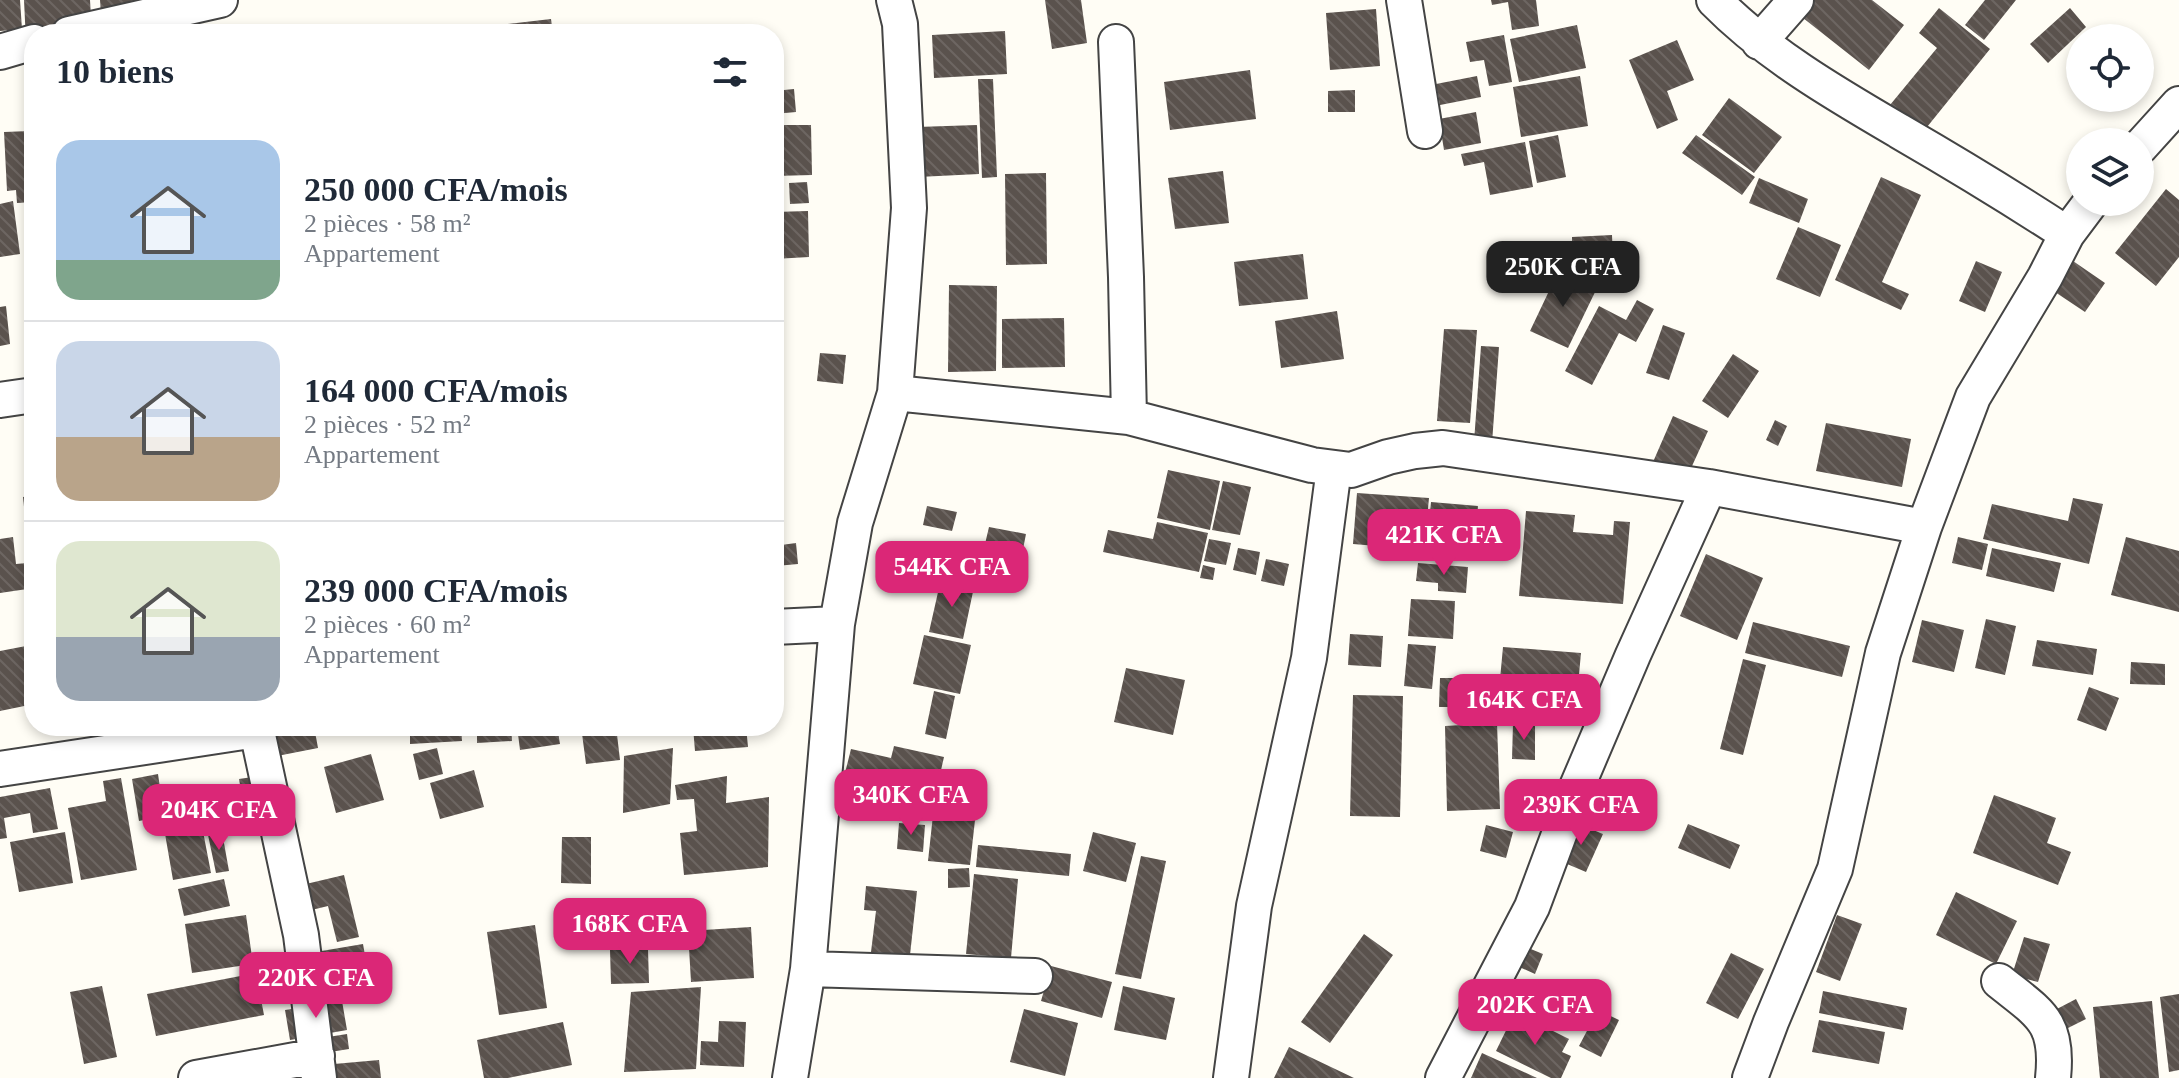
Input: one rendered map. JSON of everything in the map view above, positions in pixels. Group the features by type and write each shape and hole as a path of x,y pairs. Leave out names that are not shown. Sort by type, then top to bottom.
{"street":[{"path":"113,24 220,0"},
{"path":"790,1078 808,969 837,624 855,523 895,393 909,208 900,24 894,0"},
{"path":"1404,0 1425,131"},
{"path":"1714,0 1759,42 1845,99 2067,234"},
{"path":"1759,42 1796,0"},
{"path":"1116,42 1129,417"},
{"path":"0,52 24,45"},
{"path":"2154,132 2179,104"},
{"path":"1750,1078 1835,869 1883,653 1924,527 1973,397 2045,277 2067,234 2080,216"},
{"path":"895,393 1129,417 1312,465 1334,468 1351,470 1388,457 1443,448 1709,487 1924,527"},
{"path":"0,400 24,396"},
{"path":"1231,1078 1254,906 1309,658 1334,468"},
{"path":"1443,1078 1532,907 1576,789 1709,487"},
{"path":"784,627 837,624"},
{"path":"0,769 206,736"},
{"path":"196,1078 318,1067 301,935 258,736"},
{"path":"808,969 1035,976"},
{"path":"1999,981 2038,1012 2048,1027 2055,1053 2053,1078"}],"building":[{"path":"0,0 20,0 22,29 0,31"},
{"path":"24,0 90,0 91,24 25,24"},
{"path":"100,0 157,0 101,14"},
{"path":"1045,0 1081,0 1087,43 1052,49"},
{"path":"1491,0 1536,0 1539,26 1512,30 1508,2 1492,5"},
{"path":"1810,0 1872,0 1904,25 1869,70 1798,14"},
{"path":"1985,0 2016,0 1984,40 1965,25"},
{"path":"1939,8 1990,49 1923,132 1890,105 1937,48 1919,33"},
{"path":"2070,8 2083,24 2066,24 2066,46 2048,63 2030,44"},
{"path":"1376,9 1380,66 1330,70 1326,13"},
{"path":"551,19 552,24 508,24"},
{"path":"1577,25 1586,68 1519,82 1510,39"},
{"path":"1005,31 1007,74 934,78 932,35"},
{"path":"1504,35 1512,82 1489,86 1484,60 1470,62 1466,42"},
{"path":"1677,40 1694,80 1667,91 1678,120 1657,129 1629,60"},
{"path":"1250,70 1256,119 1170,130 1164,82"},
{"path":"1477,76 1481,97 1440,105 1436,84"},
{"path":"1580,76 1588,126 1521,137 1513,87"},
{"path":"978,79 993,79 997,177 982,178"},
{"path":"794,89 796,112 784,113 784,90"},
{"path":"1355,90 1355,112 1328,112 1328,91"},
{"path":"1729,98 1782,137 1754,173 1702,135"},
{"path":"1476,112 1481,143 1444,150 1439,119"},
{"path":"784,125 811,125 812,175 784,176"},
{"path":"977,125 979,174 918,177 917,127"},
{"path":"24,131 24,203 17,203 16,190 7,191 4,132"},
{"path":"1558,135 1566,177 1537,183 1529,141"},
{"path":"1696,135 1755,177 1742,195 1682,153"},
{"path":"1525,142 1533,187 1490,195 1484,162 1464,166 1461,154"},
{"path":"1223,171 1229,223 1175,229 1168,178"},
{"path":"1046,173 1047,264 1006,265 1005,174"},
{"path":"1881,177 1921,195 1882,282 1909,294 1901,310 1835,280"},
{"path":"1759,178 1808,199 1799,223 1749,203"},
{"path":"807,182 809,203 790,204 789,183"},
{"path":"2166,189 2179,200 2179,257 2156,286 2115,253 2144,216 2154,216 2154,204"},
{"path":"13,201 20,254 0,257 0,204"},
{"path":"808,211 809,257 784,258 784,212"},
{"path":"1798,227 1841,245 1820,297 1776,279"},
{"path":"1612,235 1613,259 1572,261 1572,237"},
{"path":"1531,249 1532,272 1503,272 1503,250"},
{"path":"1303,254 1308,299 1239,306 1234,262"},
{"path":"1976,261 2002,272 1985,312 1959,301"},
{"path":"2073,261 2105,283 2085,312 2052,290"},
{"path":"1559,270 1597,288 1568,348 1530,331"},
{"path":"949,285 997,286 996,371 948,372"},
{"path":"1637,300 1654,309 1636,342 1619,333 1592,385 1565,371 1599,306 1626,320"},
{"path":"6,306 10,344 0,346 0,307"},
{"path":"1337,311 1344,359 1281,368 1275,321"},
{"path":"1064,318 1065,367 1002,368 1002,319"},
{"path":"1663,325 1685,333 1669,380 1646,373"},
{"path":"1444,329 1477,330 1470,423 1437,421"},
{"path":"1481,346 1499,347 1492,443 1474,442"},
{"path":"820,353 846,355 843,384 817,381"},
{"path":"1733,354 1759,371 1728,418 1702,401"},
{"path":"1673,416 1708,431 1687,477 1653,462"},
{"path":"1775,420 1787,426 1778,446 1766,440"},
{"path":"1826,423 1911,439 1902,487 1816,471"},
{"path":"1168,470 1220,481 1210,530 1157,518"},
{"path":"1223,481 1251,487 1240,535 1212,530"},
{"path":"1357,493 1429,498 1424,550 1353,544"},
{"path":"2073,498 2103,504 2089,564 1983,539 1992,504 2068,521"},
{"path":"1431,502 1478,506 1473,561 1426,557"},
{"path":"927,506 957,512 952,531 923,525"},
{"path":"1526,511 1575,515 1573,532 1613,535 1614,521 1630,522 1623,604 1519,596"},
{"path":"1157,522 1208,533 1199,572 1103,552 1108,530 1153,539"},
{"path":"989,527 1026,534 1019,569 981,561"},
{"path":"13,537 16,564 24,563 24,589 0,593 0,539"},
{"path":"1958,537 1988,544 1982,570 1952,563"},
{"path":"2126,537 2179,551 2179,612 2111,595"},
{"path":"1209,539 1231,543 1226,565 1204,561"},
{"path":"796,543 798,564 784,565 784,545"},
{"path":"1238,548 1260,552 1256,575 1233,570"},
{"path":"1992,548 2061,563 2054,592 1986,576"},
{"path":"1706,554 1763,578 1737,640 1680,616"},
{"path":"1266,559 1289,564 1284,586 1261,581"},
{"path":"1418,563 1468,567 1466,593 1438,591 1438,583 1416,581"},
{"path":"1203,565 1215,568 1213,580 1200,578"},
{"path":"941,579 974,587 963,639 929,632"},
{"path":"1411,599 1455,601 1453,639 1408,636"},
{"path":"1986,619 2016,626 2005,675 1975,668"},
{"path":"1922,620 1964,630 1954,672 1912,662"},
{"path":"1753,622 1850,646 1842,677 1745,653"},
{"path":"1350,634 1383,636 1381,667 1348,665"},
{"path":"924,635 971,645 960,694 913,684"},
{"path":"2037,640 2097,649 2093,675 2032,666"},
{"path":"1408,644 1436,646 1432,689 1404,686"},
{"path":"24,646 24,706 0,711 0,651"},
{"path":"1503,647 1581,653 1576,707 1498,701"},
{"path":"1743,659 1766,665 1743,755 1720,749"},
{"path":"2131,662 2165,664 2165,685 2130,684"},
{"path":"1126,668 1185,680 1173,735 1114,722"},
{"path":"1440,678 1490,678 1491,707 1439,707"},
{"path":"2089,687 2119,698 2106,731 2077,720"},
{"path":"934,691 955,696 946,739 925,734"},
{"path":"1353,695 1403,696 1400,817 1350,816"},
{"path":"1497,723 1500,809 1447,811 1445,726"},
{"path":"1513,724 1535,725 1535,760 1512,759"},
{"path":"247,736 316,736 318,748 252,761"},
{"path":"410,736 462,736 462,741 410,744"},
{"path":"477,736 512,736 512,741 477,743"},
{"path":"518,736 559,736 560,744 520,750"},
{"path":"582,736 617,736 620,760 586,764"},
{"path":"694,736 747,736 748,747 695,751"},
{"path":"894,746 944,757 934,801 843,781 851,749 891,758"},
{"path":"437,748 443,774 419,780 413,754"},
{"path":"673,748 670,804 623,813 624,756"},
{"path":"371,754 384,800 336,813 324,767"},
{"path":"474,770 484,807 440,819 430,783"},
{"path":"158,774 164,816 139,821 132,779"},
{"path":"265,775 274,828 248,832 239,779"},
{"path":"727,776 726,803 769,797 768,867 684,875 680,833 697,831 694,799 677,800 675,785"},
{"path":"121,778 137,870 81,880 68,808 106,801 103,781"},
{"path":"50,788 58,829 33,833 30,813 4,818 7,838 0,839 0,797"},
{"path":"1994,795 2056,818 2047,843 2071,852 2058,885 1973,853"},
{"path":"933,815 975,820 970,865 928,861"},
{"path":"201,821 211,873 173,880 164,828"},
{"path":"899,823 925,825 923,852 897,849"},
{"path":"1576,823 1603,834 1586,872 1560,861"},
{"path":"1688,824 1740,845 1730,869 1678,848"},
{"path":"1486,825 1513,832 1506,858 1480,851"},
{"path":"65,832 73,883 19,892 10,842"},
{"path":"222,832 229,871 216,873 208,835"},
{"path":"1093,832 1136,843 1126,882 1083,871"},
{"path":"562,837 591,837 591,884 561,883"},
{"path":"978,845 1071,854 1069,876 976,867"},
{"path":"1141,856 1166,861 1141,979 1115,974"},
{"path":"969,868 970,887 948,888 948,869"},
{"path":"974,874 1018,879 1011,958 966,954"},
{"path":"344,875 359,937 337,942 328,906 295,914 289,888"},
{"path":"224,879 230,906 184,916 178,889"},
{"path":"866,886 917,891 910,955 871,952 876,911 864,910"},
{"path":"1956,892 2017,921 1996,964 1936,935"},
{"path":"660,909 684,909 684,936 660,937"},
{"path":"246,915 253,964 192,973 185,924"},
{"path":"1837,915 1862,924 1840,981 1816,972"},
{"path":"535,925 547,1008 499,1015 487,932"},
{"path":"751,927 754,978 691,982 688,931"},
{"path":"1364,934 1393,955 1330,1043 1301,1022"},
{"path":"2024,937 2050,944 2038,982 2012,975"},
{"path":"1516,943 1543,954 1535,974 1508,962"},
{"path":"363,944 371,990 300,1002 292,956"},
{"path":"648,949 649,983 611,984 610,950"},
{"path":"1731,953 1764,969 1738,1019 1706,1003"},
{"path":"1051,966 1112,982 1102,1018 1041,1001"},
{"path":"256,973 264,1015 156,1036 147,994"},
{"path":"102,986 117,1057 84,1064 70,992"},
{"path":"1123,986 1175,998 1166,1040 1114,1030"},
{"path":"701,987 696,1069 624,1072 631,992"},
{"path":"1823,991 1907,1008 1903,1030 1819,1013"},
{"path":"2179,994 2179,1070 2169,1072 2160,997"},
{"path":"2076,999 2086,1019 2064,1030 2055,1010"},
{"path":"342,1001 347,1030 290,1040 285,1010"},
{"path":"2152,1001 2159,1078 2100,1078 2093,1007"},
{"path":"1024,1009 1078,1023 1065,1076 1010,1062"},
{"path":"1598,1010 1619,1020 1601,1057 1579,1046"},
{"path":"1515,1012 1569,1039 1562,1052 1571,1056 1561,1078 1551,1078 1496,1051"},
{"path":"1819,1020 1885,1032 1879,1064 1812,1052"},
{"path":"719,1021 746,1022 744,1067 700,1065 701,1041 718,1042"},
{"path":"563,1022 572,1065 508,1078 484,1078 477,1040"},
{"path":"347,1034 349,1049 330,1052 328,1037"},
{"path":"1289,1047 1354,1078 1274,1078"},
{"path":"1482,1053 1537,1078 1471,1078"},
{"path":"379,1060 381,1078 336,1078 334,1064"}]}
